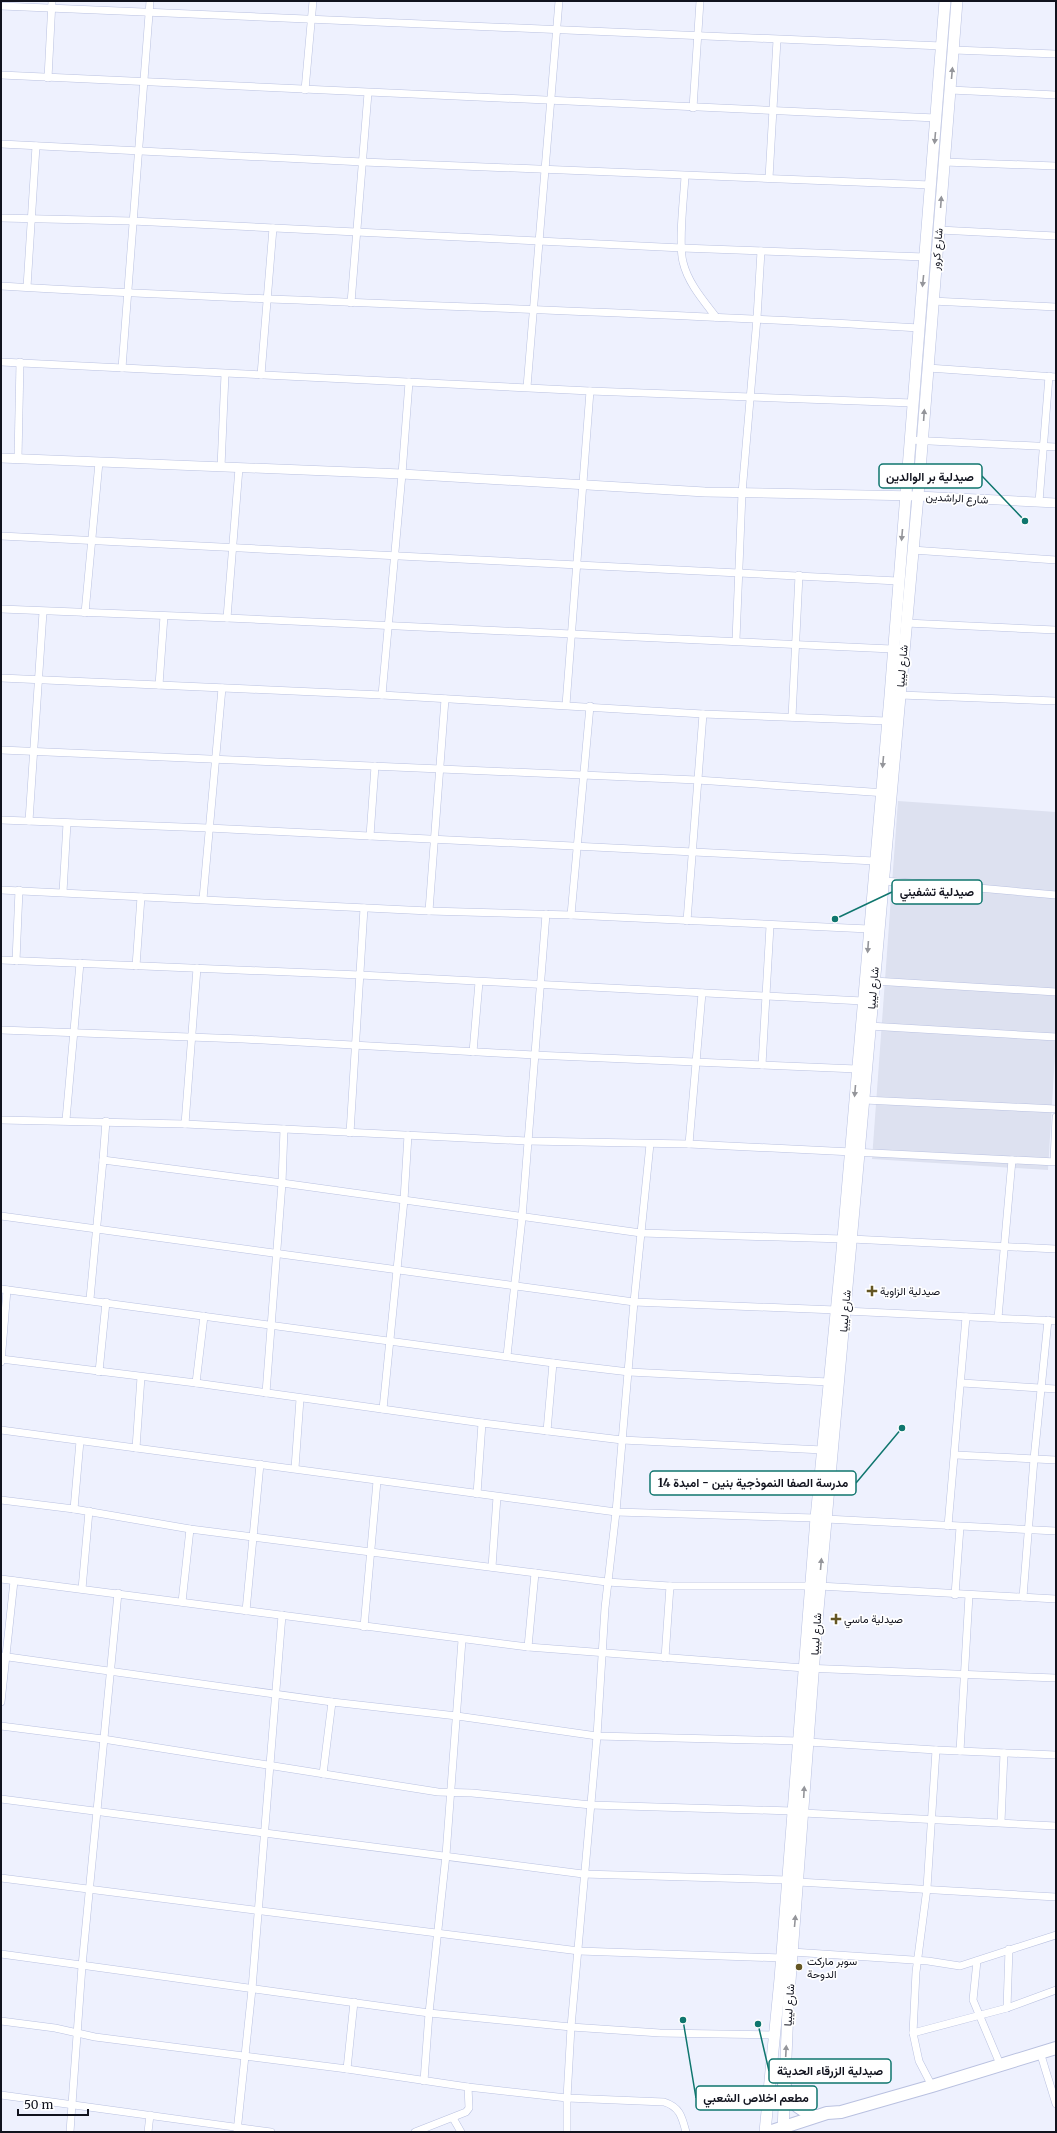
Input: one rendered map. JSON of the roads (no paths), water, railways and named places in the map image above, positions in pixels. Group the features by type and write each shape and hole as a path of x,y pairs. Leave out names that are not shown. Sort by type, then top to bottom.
{"highway":[{"path":"785,2130 815,2116 841,2112 1056,2048"},
{"path":"784,2084 793,2103 800,2110 815,2116"},
{"path":"769,2132 785,2130 830,2118 841,2112"}],"main road":[{"name":"شارع كرور","path":"905,496 945,1"},
{"name":"شارع كرور","path":"918,496 932,301 957,1"},
{"name":"شارع ليبيا","path":"890,744 887,721 905,496"},
{"name":"شارع ليبيا","path":"854,1152 864,1100 869,1026 883,881 886,793 890,744 900,695 918,496"},
{"name":"شارع ليبيا","path":"785,2130 784,2084 792,1952 793,1881 808,1668 847,1239 854,1152 857,1069 875,861 886,793"},
{"name":"شارع ليبيا","path":"821,1518 822,1450 829,1438 829,1382 840,1310"},
{"name":"شارع ليبيا","path":"766,2132 782,1958 793,1881"}],"street":[{"path":"122,368 137,150 150,1"},
{"path":"305,90 313,1"},
{"path":"527,387 552,102 559,1"},
{"path":"693,108 700,1"},
{"path":"48,78 51,5"},
{"path":"1,6 51,5 148,12 942,46"},
{"path":"769,178 777,40"},
{"path":"954,50 1056,54"},
{"path":"1,75 552,102 936,118"},
{"path":"950,90 1056,95"},
{"path":"351,303 368,93"},
{"path":"1,144 684,176 931,184"},
{"path":"27,287 36,146"},
{"path":"944,162 1056,166"},
{"path":"684,176 683,262 691,282 699,296 716,317"},
{"path":"1,218 132,221 682,248 925,257"},
{"path":"261,375 273,228"},
{"path":"939,230 1056,236"},
{"path":"736,640 740,572 742,493 757,318 761,251"},
{"path":"1,286 351,303 533,308 757,318 919,328"},
{"path":"932,301 1056,307"},
{"path":"1,362 590,391 913,403"},
{"path":"18,458 20,362"},
{"path":"928,368 1053,377 1043,447 1038,502"},
{"path":"221,467 225,374"},
{"path":"382,695 409,382"},
{"path":"566,705 570,635 584,485 590,391"},
{"path":"909,440 1056,447"},
{"name":"شارع الراشدين","path":"1,458 402,474 742,493 918,496 1056,503"},
{"path":"85,612 99,462"},
{"path":"227,618 238,468"},
{"path":"1,536 898,581"},
{"path":"912,550 1056,560"},
{"path":"792,717 794,644 799,575"},
{"path":"1,610 85,612 387,625 570,635 736,640 892,649"},
{"path":"29,821 43,612"},
{"path":"158,685 164,616"},
{"path":"906,623 1056,630"},
{"path":"1,678 382,695 590,706 703,714 887,721"},
{"path":"203,899 214,758 222,688"},
{"path":"900,695 1056,701"},
{"path":"428,911 445,699"},
{"path":"571,915 576,846 590,706"},
{"path":"687,921 691,851 703,714"},
{"path":"1,750 697,780 886,793"},
{"path":"370,836 375,766"},
{"path":"1,820 208,828 875,861"},
{"path":"63,892 67,823"},
{"path":"883,881 956,886 1056,896"},
{"path":"1,890 428,911 571,915 770,926 869,929"},
{"path":"16,961 19,890"},
{"path":"136,966 141,897"},
{"path":"350,1133 364,908"},
{"path":"506,1356 522,1218 546,914"},
{"path":"762,1065 770,926"},
{"path":"1,960 360,975 863,1001"},
{"path":"66,1120 80,963"},
{"path":"185,1124 197,968"},
{"path":"874,981 1056,992"},
{"path":"473,1052 479,982"},
{"path":"689,1144 702,993"},
{"path":"869,1026 1056,1037"},
{"path":"1,1030 191,1037 534,1055 857,1069"},
{"path":"864,1100 1056,1109"},
{"path":"1,1120 66,1120 185,1124 528,1141 689,1144 1055,1161 1056,1117"},
{"path":"90,1299 104,1160 106,1121"},
{"path":"266,1393 282,1183 284,1129"},
{"path":"383,1410 398,1270 408,1135"},
{"path":"567,2132 567,2098 571,2027 579,1951 584,1874 597,1736 607,1582 616,1512 634,1302 650,1144"},
{"path":"104,1160 641,1233 847,1239 1056,1249"},
{"path":"998,1318 1012,1160"},
{"path":"1,1216 634,1302 1052,1320 1034,1459 1023,1597"},
{"path":"822,1450 622,1440 300,1399 196,1383 1,1360 4,1289 90,1299 204,1316 629,1372 829,1382"},
{"path":"99,1372 106,1302"},
{"path":"196,1383 204,1316"},
{"path":"948,1526 956,1455 966,1317"},
{"path":"547,1431 553,1363"},
{"path":"136,1448 141,1377"},
{"path":"962,1383 1056,1389"},
{"path":"295,1468 300,1399"},
{"path":"477,1494 482,1423"},
{"path":"1,1430 616,1512 821,1518 960,1527 1056,1531"},
{"path":"74,1509 80,1441"},
{"path":"956,1455 1056,1460"},
{"path":"246,1611 252,1535 260,1464"},
{"path":"364,1627 377,1481"},
{"path":"492,1567 497,1497"},
{"path":"1,1500 89,1511 190,1529 252,1535 607,1582 670,1586 815,1586 956,1595 1056,1599"},
{"path":"82,1588 89,1511"},
{"path":"956,1595 960,1527"},
{"path":"182,1602 190,1529"},
{"path":"528,1647 535,1573"},
{"path":"1,1579 82,1588 462,1640 528,1647 808,1668 1056,1678"},
{"path":"1,1702 3,1656 14,1581"},
{"path":"665,1658 670,1586"},
{"path":"70,2132 82,1966 118,1593"},
{"path":"960,1751 970,1595"},
{"path":"238,2130 252,1989 277,1694 282,1616"},
{"path":"424,2081 429,2013 446,1855 462,1640"},
{"path":"3,1656 332,1702 457,1716 597,1736 803,1741 936,1750 1056,1755"},
{"path":"323,1774 332,1702"},
{"path":"1,1726 103,1739 433,1792 472,1793 591,1805 798,1812 1056,1826"},
{"path":"932,2086 919,2061 913,2033 918,1960 928,1888 936,1750"},
{"path":"1001,1822 1004,1753"},
{"path":"1,1799 446,1855 584,1874 793,1881 928,1888 1056,1897"},
{"path":"1,1878 258,1912 579,1951 782,1958"},
{"path":"792,1952 918,1960 955,1966 977,1961 1056,1935"},
{"path":"1007,2008 1010,1949"},
{"path":"1,1954 429,2013 571,2027 660,2033 775,2035"},
{"path":"977,1961 972,1995 978,2016 1000,2064"},
{"path":"913,2033 1007,2008 1056,1990"},
{"path":"347,2069 354,2002"},
{"path":"1,2021 55,2028 78,2034 245,2057 347,2069 468,2087 567,2098 670,2104 679,2110 686,2132"},
{"path":"1040,2052 1056,2104"},
{"path":"415,2132 453,2118 468,2110 468,2087"},
{"path":"1,2095 72,2106 150,2115 238,2130 271,2132"},
{"path":"148,2132 150,2115"},
{"path":"453,2118 461,2132"}],"place":[{"name":"صيدلية بر الوالدين","path":"1025,521"},
{"name":"صيدلية تشفيني","path":"835,919"},
{"name":"صيدلية الزاوية","path":"872,1291"},
{"name":"مدرسة الصفا النموذجية بنين - امبدة 14","path":"902,1428"},
{"name":"صيدلية ماسي","path":"836,1619"},
{"name":"سوبر ماركت الدوحة","path":"799,1967"},
{"name":"مطعم اخلاص الشعبي","path":"683,2020"},
{"name":"صيدلية الزرقاء الحديثة","path":"758,2024"}]}
